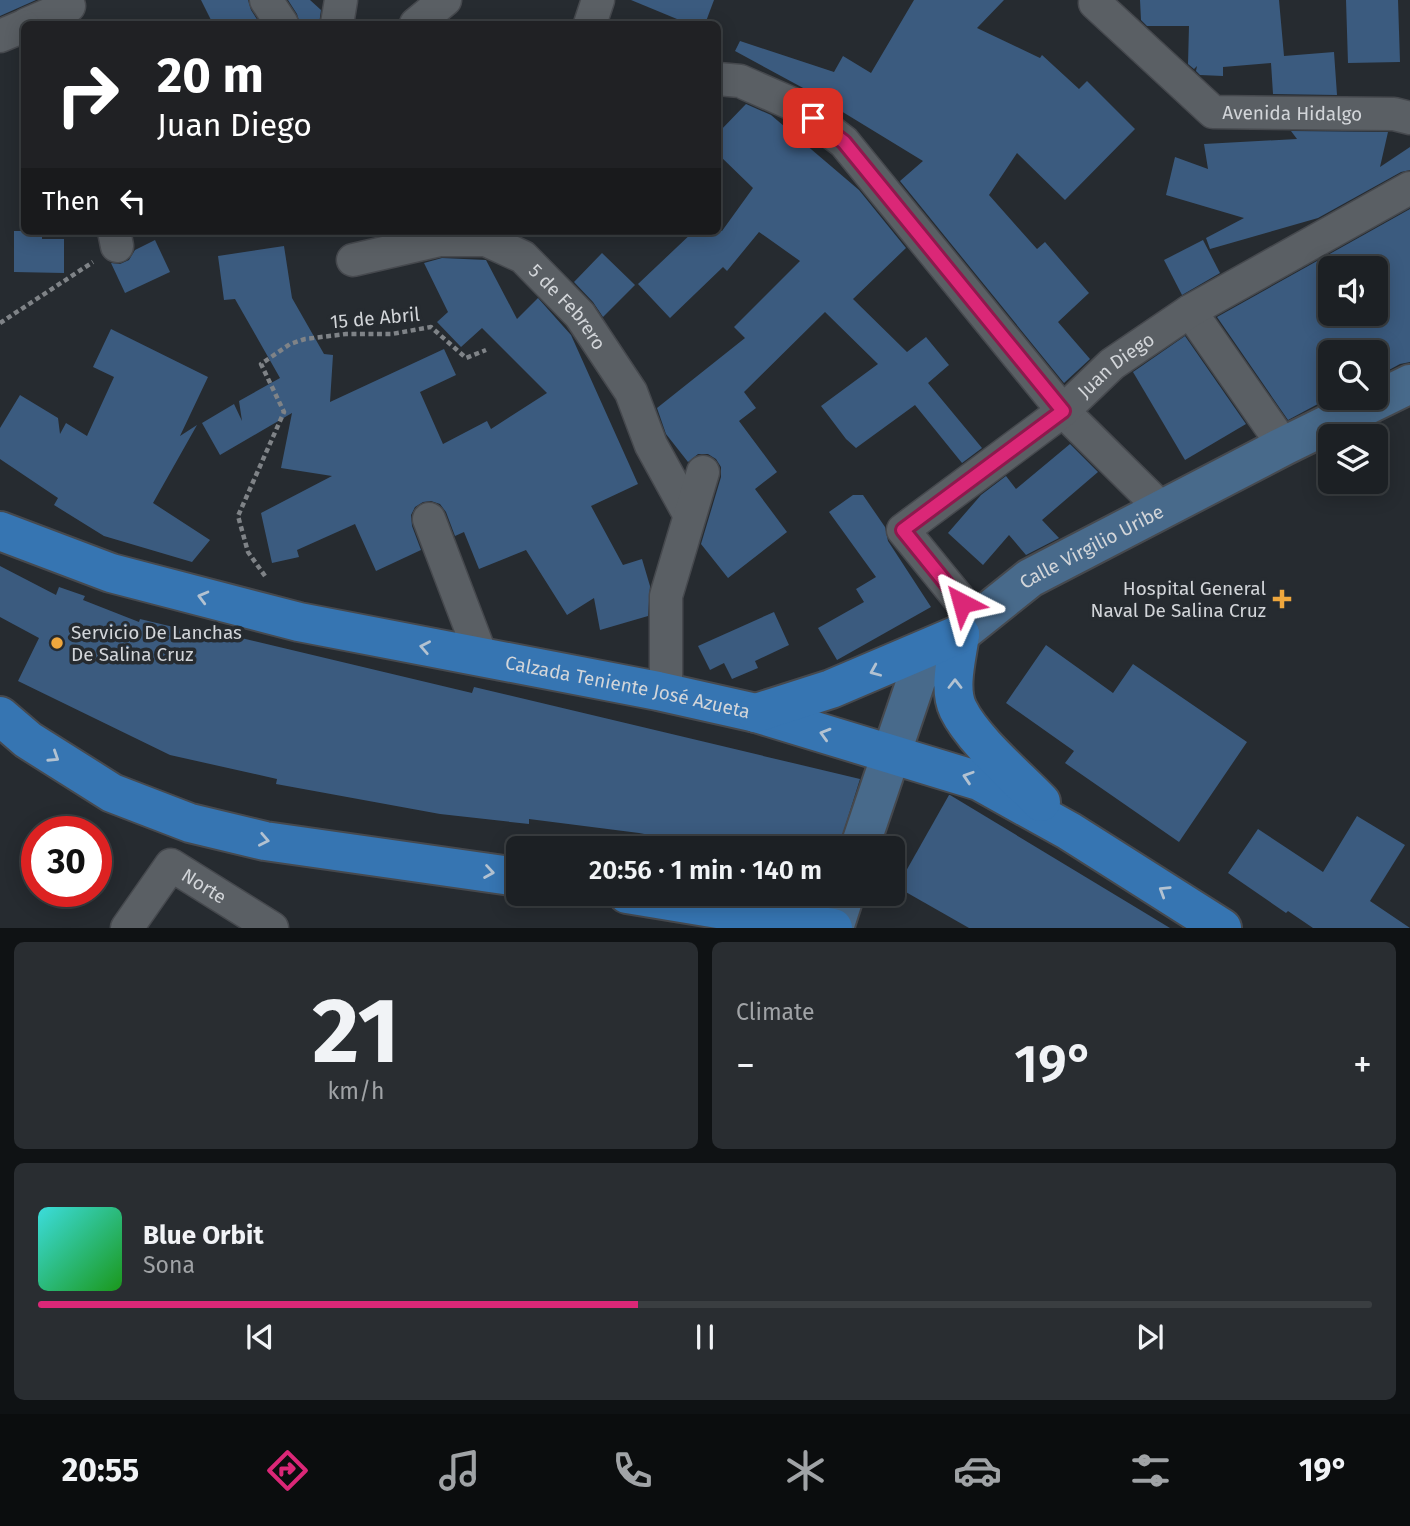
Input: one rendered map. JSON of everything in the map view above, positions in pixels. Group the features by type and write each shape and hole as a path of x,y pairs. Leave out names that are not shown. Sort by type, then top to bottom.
{"main road":[{"name":"Calzada Teniente José Azueta","path":"0,531 111,573 299,622 756,713 979,781 1069,831 1222,928"},
{"path":"756,713 831,689 968,628"},
{"path":"968,628 954,685 957,708 980,739 1069,831"},
{"path":"0,716 28,740 112,793 190,823 265,841 506,875"},
{"path":"700,906 833,928"}],"street":[{"path":"266,0 280,21"},
{"path":"338,21 341,0"},
{"path":"420,21 444,0"},
{"path":"591,21 598,0"},
{"name":"Avenida Hidalgo","path":"1089,1 1213,112 1394,114 1410,118"},
{"path":"38,21 70,10"},
{"path":"0,36 21,27"},
{"path":"721,79 740,81 797,106 844,142 1063,411 1162,509"},
{"name":"Juan Diego","path":"968,628 903,530 1063,411 1112,364 1190,311 1410,187"},
{"name":"5 de Febrero","path":"353,260 440,240 486,240 523,257 580,315 631,392 651,444 689,514"},
{"path":"1190,311 1284,446"},
{"name":"Calle Virgilio Uribe","path":"863,836 917,678 930,661 968,628 1030,578 1410,384"},
{"path":"666,693 666,596 703,472"},
{"path":"429,519 482,658"},
{"name":"Norte","path":"127,928 171,866 272,928"},
{"path":"833,928 841,906"}],"path":[{"path":"0,323 115,239"},
{"name":"15 de Abril","path":"299,622 248,552 238,516 284,412 261,364 290,344 305,339 346,334 392,334 431,327 466,358 486,350"}],"building":[{"path":"0,0 36,0 0,16"},
{"path":"201,0 248,0 258,21 212,21"},
{"path":"288,0 310,0 321,10 319,21 299,21"},
{"path":"631,0 714,0 706,21 682,21"},
{"path":"914,0 1004,0 977,28 1040,58 1042,55 1079,89 1087,81 1135,129 1065,200 1017,153 989,195 1037,249 1045,242 1089,293 1058,322 1090,359 1064,383 900,181 923,161 805,89 735,51 740,41 834,72 843,56 871,73"},
{"path":"1140,0 1279,0 1284,56 1334,52 1337,95 1273,94 1271,63 1223,67 1223,76 1200,75 1196,71 1197,66 1194,69 1188,64 1189,26 1147,26 1141,20"},
{"path":"1346,0 1398,0 1400,62 1348,63"},
{"path":"746,104 771,115 859,190 906,248 853,299 907,352 926,337 949,365 928,383 982,448 962,463 915,405 856,448 821,406 878,364 825,312 744,392 756,408 739,421 777,472 755,489 787,532 728,578 701,544 721,477 721,467 716,459 708,454 698,454 688,462 666,434 657,408 745,338 734,327 800,261 759,232 727,271 723,267 670,318 638,284 690,235 721,235 721,231 753,188 721,157 721,130"},
{"path":"1291,131 1388,132 1380,167 1410,147 1410,170 1401,172 1318,218 1210,249 1206,238 1244,218 1166,195 1175,157 1208,169 1204,144 1297,139"},
{"path":"1410,209 1410,362 1388,370 1388,340 1318,340 1318,404 1288,420 1217,317 1318,260 1318,326 1388,326 1388,256 1326,256"},
{"path":"14,231 21,231 21,235 42,235 42,239 64,239 64,273 14,272"},
{"path":"155,240 170,272 125,293 111,263 120,264 129,260 135,250"},
{"path":"1203,240 1220,273 1182,295 1164,260"},
{"path":"284,246 292,298 324,354 333,355 330,402 444,349 456,375 420,392 443,444 487,421 491,429 547,393 482,328 461,347 437,322 448,312 424,263 442,258 486,260 517,319 538,298 571,335 638,484 591,506 623,565 642,559 650,586 648,616 600,630 594,598 567,615 526,550 479,569 464,532 455,536 446,512 440,504 431,501 415,507 411,515 421,550 376,571 355,524 297,550 299,557 272,563 261,513 332,476 281,468 292,413 220,455 202,423 234,404 242,421 239,401 280,378 235,299 224,300 218,256"},
{"path":"602,253 635,285 603,317 574,282"},
{"path":"111,329 208,377 180,436 197,425 153,503 210,540 192,562 104,536 54,505 58,498 0,459 0,428 20,395 58,418 60,434 66,423 87,436 114,377 93,367"},
{"path":"1185,336 1246,424 1185,460 1133,372"},
{"path":"1070,444 1098,472 1042,520 1059,538 1026,555 1009,535 983,565 948,533 981,495 1006,476 1016,489"},
{"path":"853,495 863,495 885,527 888,541 931,607 837,660 818,628 864,602 856,589 876,577 829,512"},
{"path":"0,566 56,595 59,587 85,596 83,600 139,622 140,619 215,637 216,632 472,693 474,687 860,779 842,836 655,836 529,819 529,824 440,814 276,784 277,779 170,755 18,681 39,638 0,617"},
{"path":"774,612 789,645 755,661 758,668 732,679 724,663 710,670 698,646"},
{"path":"1046,645 1113,693 1133,664 1247,742 1179,842 1065,763 1074,751 1006,703"},
{"path":"949,795 1170,928 969,928 905,892 905,873"},
{"path":"1357,816 1405,845 1370,901 1410,928 1313,928 1228,873 1258,829 1323,872"}],"place":[{"name":"Hospital General Naval De Salina Cruz","path":"1282,599"},
{"name":"Servicio De Lanchas De Salina Cruz","path":"57,643"}],"route":[{"path":"813,118 844,142 1063,411 903,530 962,603"}]}
